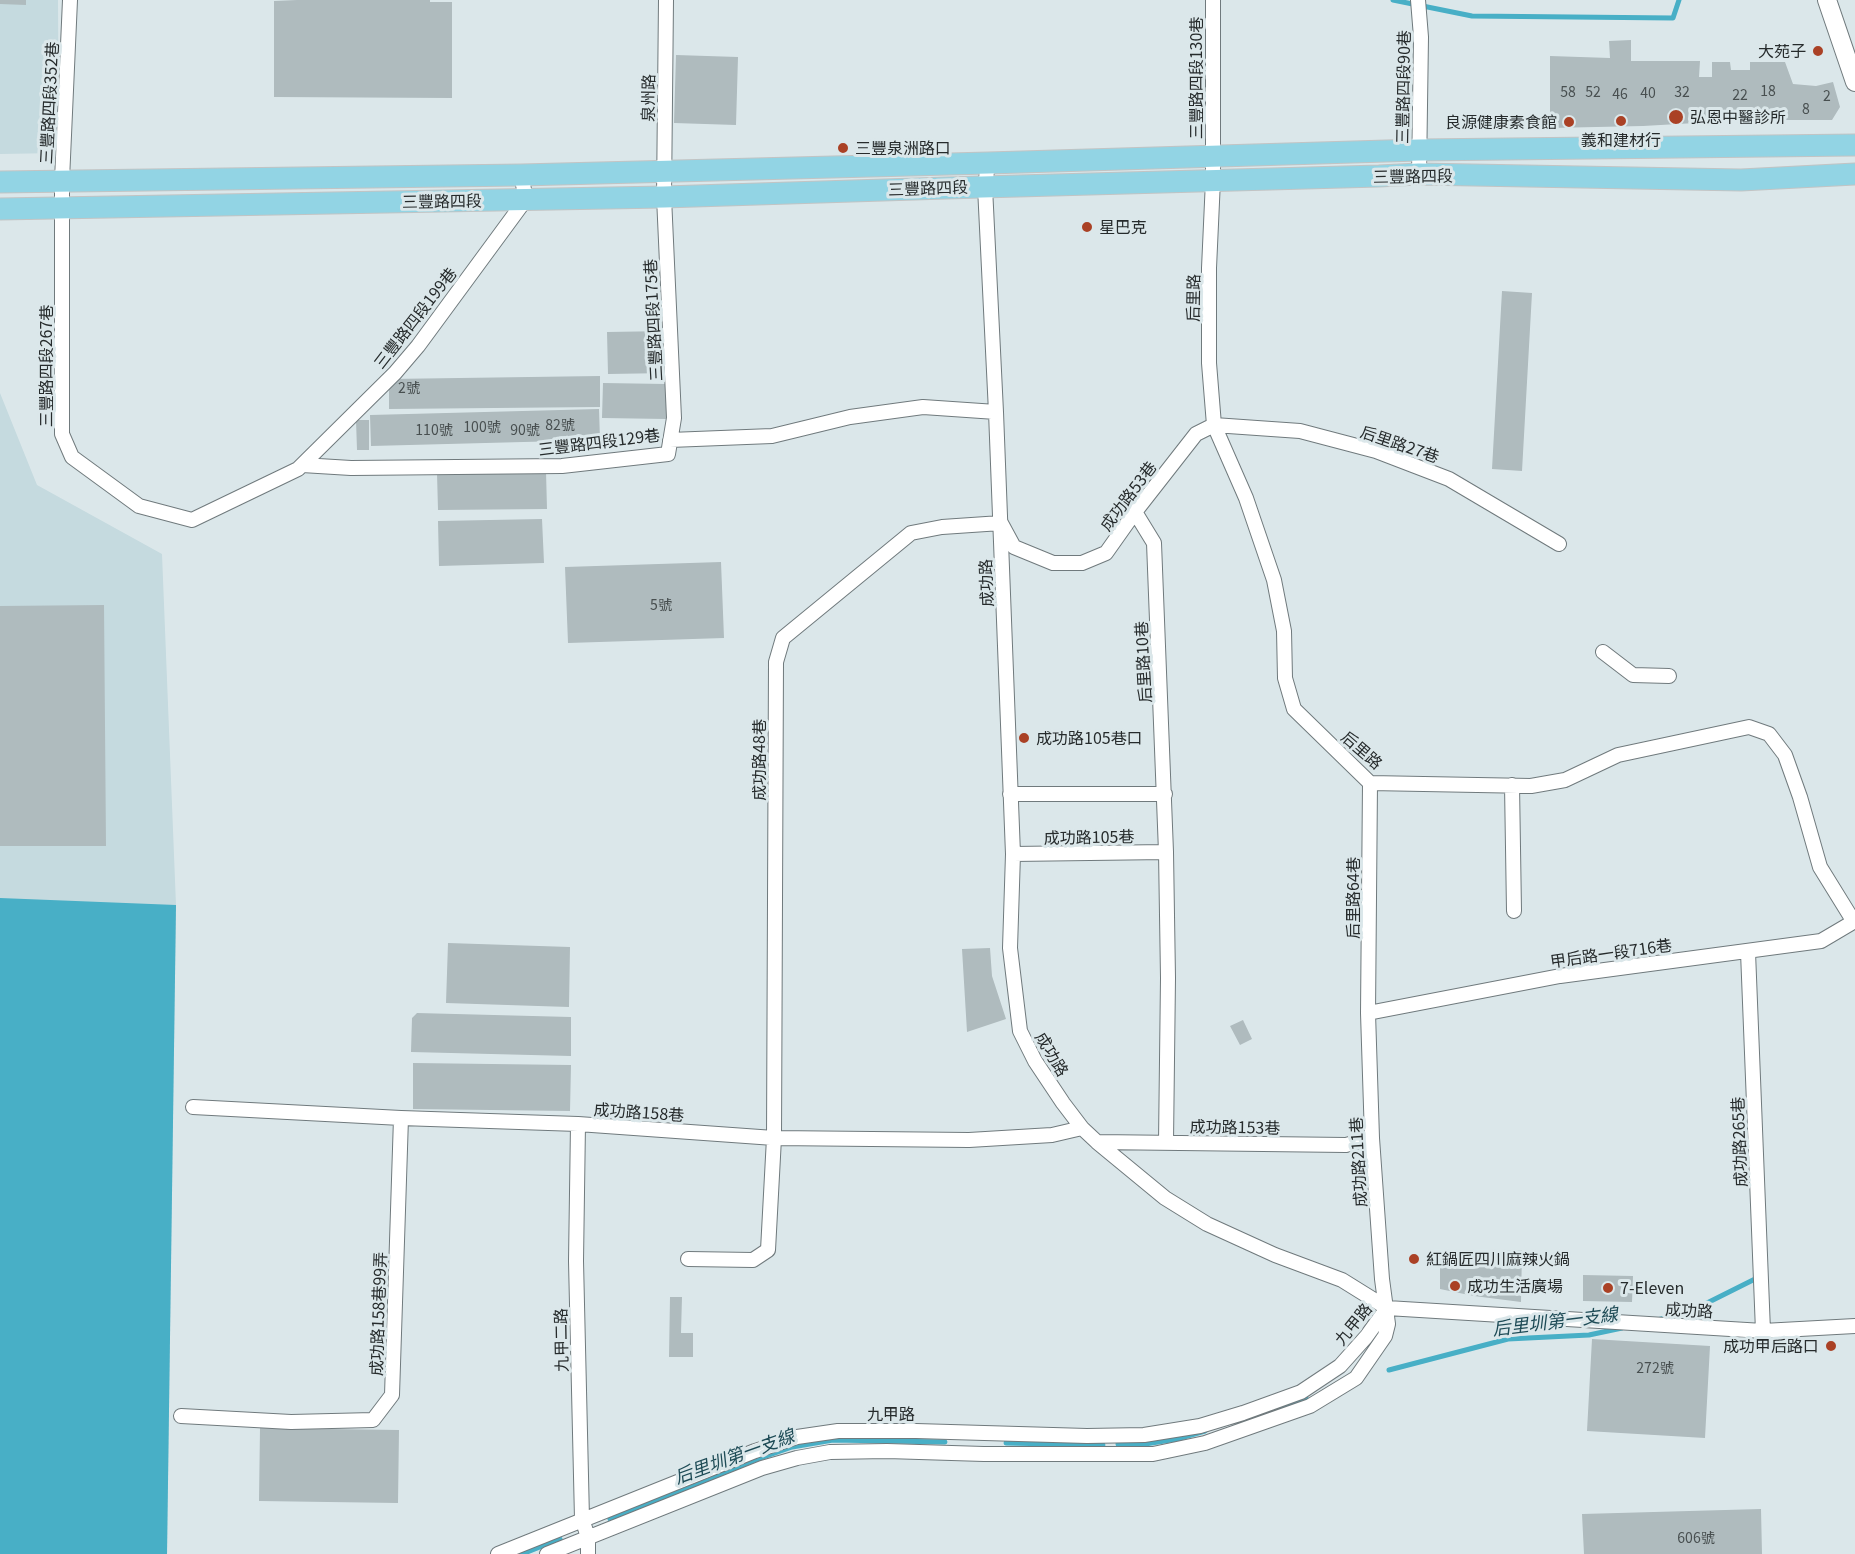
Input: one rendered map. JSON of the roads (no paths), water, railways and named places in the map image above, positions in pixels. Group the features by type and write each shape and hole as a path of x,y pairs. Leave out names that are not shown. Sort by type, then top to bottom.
{"main road":[{"path":"1827,0 1855,82"},
{"name":"三豐路四段","path":"0,182 521,175 1419,150 1855,145"},
{"name":"三豐路四段","path":"0,209 664,197 1419,174 1741,180 1855,174"}],"street":[{"name":"三豐路四段352巷","path":"62,207 70,0"},
{"name":"泉州路","path":"664,197 666,0"},
{"name":"三豐路四段130巷","path":"1212,156 1213,0"},
{"name":"三豐路四段90巷","path":"1418,0 1421,37 1419,174"},
{"name":"后里路","path":"1212,156 1209,363 1214,425 1246,498 1274,580 1284,632 1285,678 1294,710 1370,783 1531,786 1565,780 1618,754 1749,727 1769,734 1785,755 1820,867 1855,922"},
{"name":"成功路","path":"988,163 986,187 1013,854 1010,948 1020,1031 1035,1062 1082,1128 1165,1198 1207,1224 1275,1255 1342,1280 1387,1308 1763,1331 1855,1326"},
{"path":"521,175 526,199"},
{"name":"三豐路四段175巷","path":"664,197 674,418 670,440"},
{"name":"三豐路四段199巷","path":"192,520 298,469 394,373 417,346 526,199"},
{"name":"三豐路四段267巷","path":"62,207 62,434 72,457 138,506 192,520"},
{"name":"三豐路四段129巷","path":"302,465 351,468 562,466 668,454 670,440 772,436 850,417 923,407 996,412"},
{"name":"成功路53巷","path":"1000,523 1014,547 1053,562 1082,563 1106,553 1196,434 1214,425"},
{"name":"后里路27巷","path":"1214,425 1300,431 1376,452 1449,479 1559,544"},
{"name":"后里路10巷","path":"1135,512 1154,543 1165,794 1168,978 1166,1142"},
{"name":"成功路48巷","path":"688,1259 753,1260 768,1250 774,1138 776,662 783,638 911,532 942,527 1000,523"},
{"path":"1602,652 1633,675 1669,676"},
{"name":"后里路64巷","path":"1368,1013 1370,783"},
{"path":"1512,785 1514,911"},
{"path":"1010,794 1165,794"},
{"name":"成功路105巷","path":"1013,854 1166,852"},
{"name":"甲后路一段716巷","path":"1368,1013 1560,975 1821,941 1855,922"},
{"name":"成功路265巷","path":"1748,952 1763,1331"},
{"name":"成功路211巷","path":"1368,1013 1372,1138 1382,1279 1387,1308"},
{"name":"成功路158巷","path":"193,1107 401,1118 578,1124 774,1138 969,1140 1052,1135 1082,1128"},
{"name":"成功路158巷99弄","path":"181,1416 291,1422 373,1420 392,1395 401,1118"},
{"name":"九甲二路","path":"578,1124 576,1261 582,1519 588,1537 588,1554"},
{"name":"成功路153巷","path":"1097,1142 1346,1145 1372,1138"},
{"name":"九甲路","path":"498,1554 755,1451 797,1437 838,1431 1144,1435 1200,1426 1301,1392 1340,1366 1387,1308"},
{"name":"九甲路","path":"547,1554 762,1468 830,1452 1153,1454 1205,1443 1310,1406 1356,1378 1385,1336 1388,1324 1387,1308"}],"water":[{"path":"0,898 176,905 167,1554 0,1554"}],"waterway":[{"path":"1393,0 1472,16 1673,18 1679,0"},
{"name":"后里圳第一支線","path":"1657,1320 1687,1313 1755,1279"},
{"name":"后里圳第一支線","path":"1389,1370 1508,1339 1589,1335 1622,1328"},
{"name":"后里圳第一支線","path":"1259,1414 1306,1398"},
{"name":"后里圳第一支線","path":"1118,1444 1145,1444 1177,1439 1205,1431"},
{"name":"后里圳第一支線","path":"610,1519 792,1447 833,1440 945,1442"},
{"name":"后里圳第一支線","path":"1006,1443 1103,1445"},
{"name":"后里圳第一支線","path":"522,1554 560,1539"}],"place":[{"name":"大苑子","path":"1818,51"},
{"name":"弘恩中醫診所","path":"1676,117"},
{"name":"義和建材行","path":"1621,121"},
{"name":"良源健康素食館","path":"1569,122"},
{"name":"三豐泉洲路口","path":"843,148"},
{"name":"星巴克","path":"1087,227"},
{"name":"成功路105巷口","path":"1024,738"},
{"name":"紅鍋匠四川麻辣火鍋","path":"1414,1259"},
{"name":"成功生活廣場","path":"1455,1286"},
{"name":"7-Eleven","path":"1608,1288"},
{"name":"成功甲后路口","path":"1831,1346"}]}
